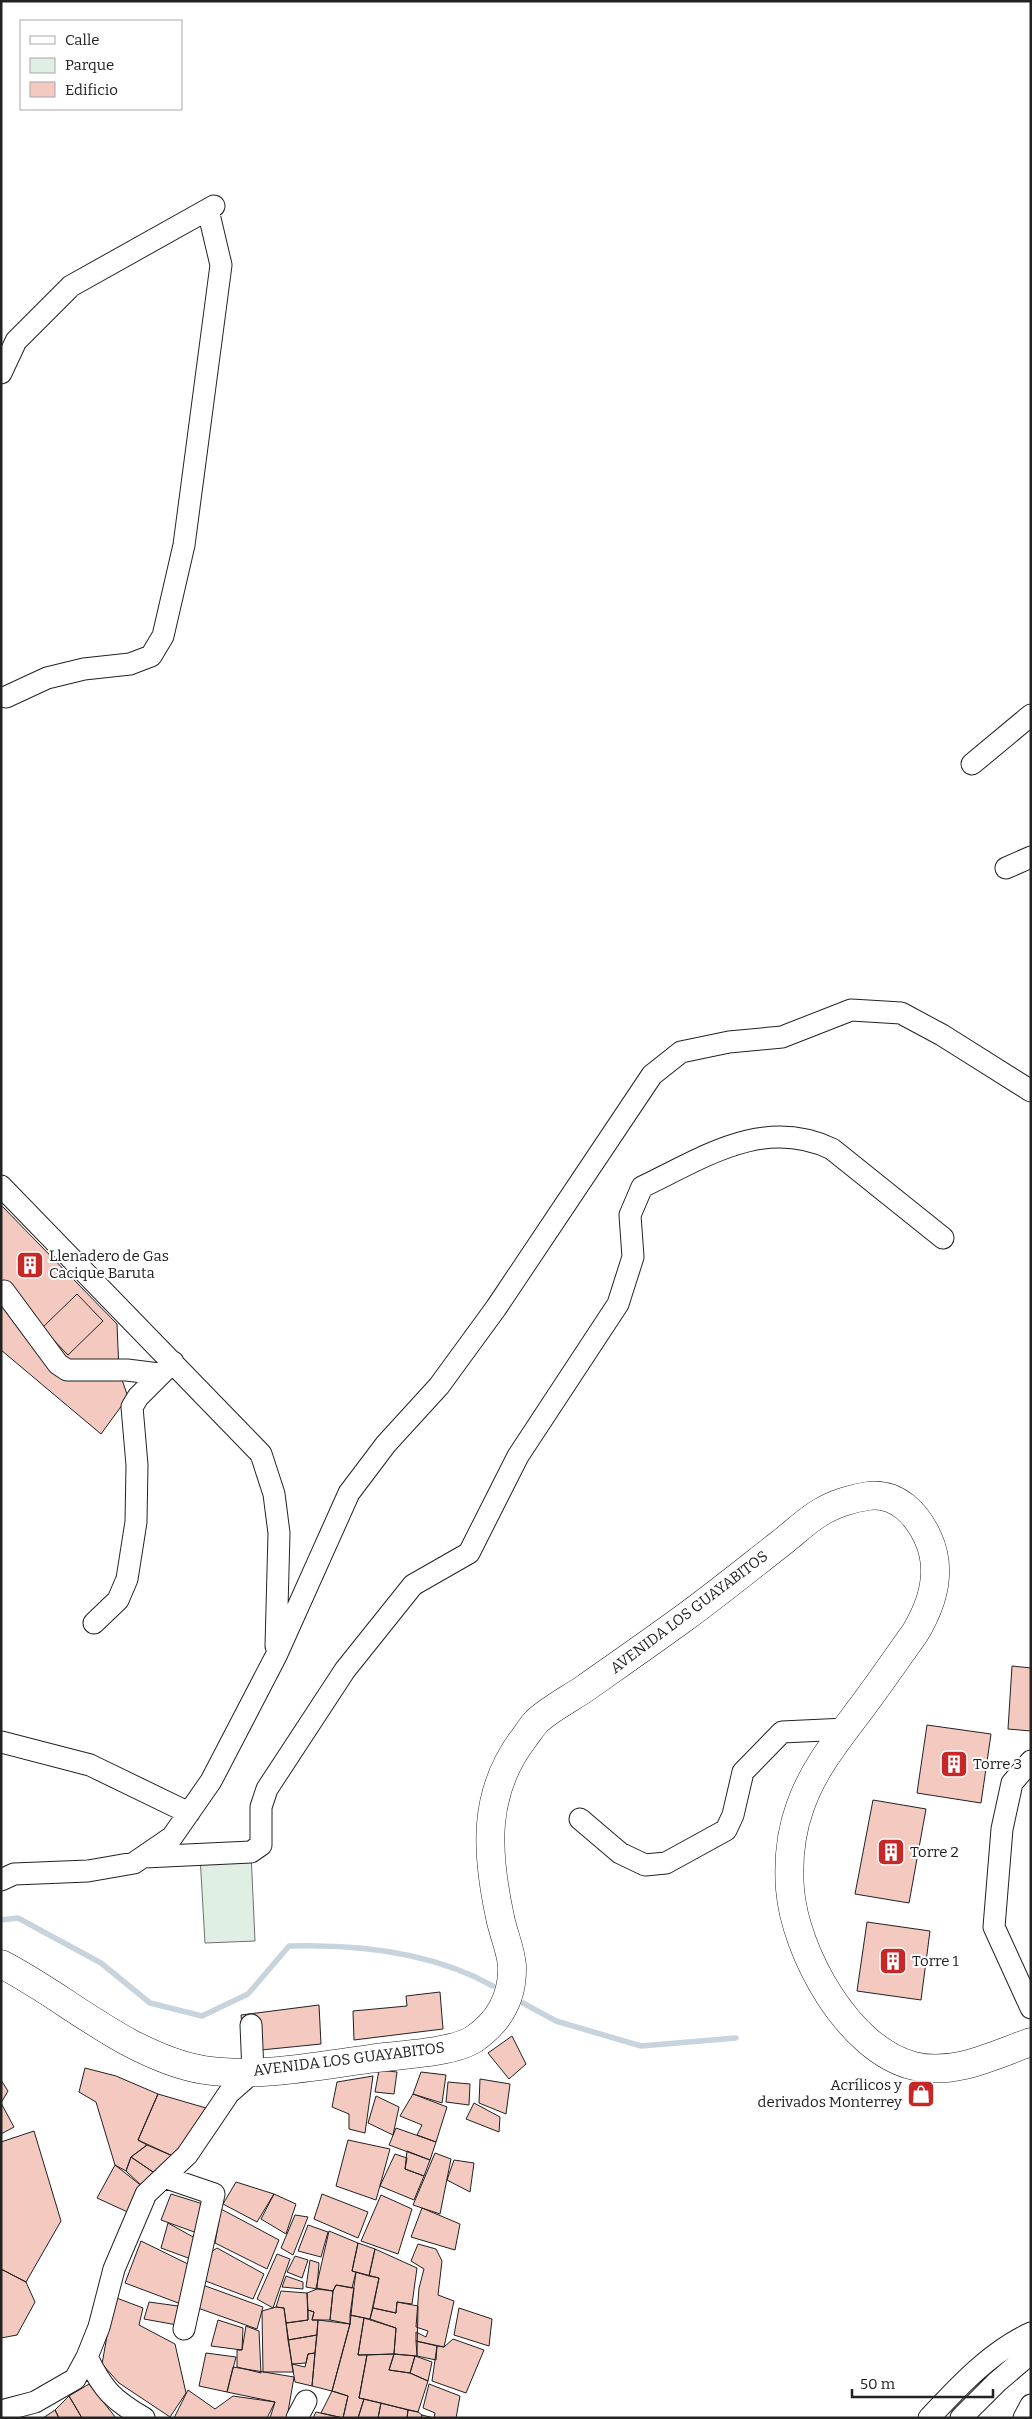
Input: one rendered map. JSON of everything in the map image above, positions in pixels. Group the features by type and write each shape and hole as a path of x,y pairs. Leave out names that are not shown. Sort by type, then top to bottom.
{"main road":[{"name":"AVENIDA LOS GUAYABITOS","path":"1,1964 35,1982 128,2042 153,2054 203,2070 253,2072 343,2063 451,2048 472,2040 504,2009 509,1991 512,1964 500,1916 493,1875 490,1835 491,1806 501,1777 516,1749 536,1722 689,1615 821,1512 854,1499 880,1495 908,1508 920,1523 931,1544 935,1572 934,1588 928,1610 918,1628 818,1766 800,1806 790,1851 789,1872 793,1907 804,1946 834,2003 874,2046 887,2056 914,2066 944,2069 981,2060 1031,2042"}],"street":[{"path":"1,373 16,341 71,286 211,208 221,265 184,545 163,636 151,656 144,659 130,664 84,669 47,678 6,697"},
{"path":"972,764 1031,715"},
{"path":"1006,868 1031,857"},
{"path":"1,1880 14,1874 97,1870 134,1863 172,1837 211,1781 276,1656 349,1493 386,1444 439,1386 496,1308 652,1075 681,1052 729,1042 782,1037 851,1010 901,1013 942,1035 1031,1091"},
{"path":"144,1857 251,1852 261,1845 261,1807 267,1789 340,1678 413,1585 469,1553 518,1456 618,1304 633,1257 630,1215 642,1187 726,1146 777,1136 814,1140 832,1149 944,1238"},
{"path":"1,1186 166,1368 262,1454 274,1494 279,1533 276,1656"},
{"path":"4,1291 58,1364 67,1370 166,1368"},
{"path":"94,1624 118,1600 127,1579 136,1522 137,1465 132,1407 138,1397 166,1368"},
{"path":"580,1819 620,1853 645,1865 666,1863 726,1830 733,1814 743,1772 782,1732 846,1729"},
{"path":"1,1742 90,1765 188,1813"},
{"path":"1031,1761 1012,1783 1002,1828 994,1927 1031,2008"},
{"path":"1,2411 35,2402 75,2379 88,2357 99,2326 114,2269 146,2194 187,2155 229,2093 253,2072 251,2025"},
{"path":"164,2176 214,2194 184,2329"},
{"path":"929,2418 970,2375 992,2357 1031,2333"},
{"path":"960,2418 997,2382 1031,2353"},
{"path":"88,2357 97,2378 118,2403 144,2418"},
{"path":"1024,2418 1031,2405"}],"green space":[{"path":"251,1853 255,1941 205,1943 200,1856"}],"building":[{"name":"Llenadero de Gas Cacique Baruta","path":"1,1205 117,1324 119,1371 128,1397 101,1434 1,1350"},
{"path":"77,1294 103,1321 68,1355 42,1328"},
{"path":"1012,1666 1031,1668 1031,1731 1008,1729"},
{"name":"Torre 3","path":"927,1725 991,1734 981,1803 917,1793"},
{"name":"Torre 2","path":"873,1800 926,1809 909,1903 855,1894"},
{"name":"Torre 1","path":"867,1922 930,1931 921,2000 857,1991"},
{"path":"440,1992 443,2029 354,2040 353,2011 407,2006 406,1996"},
{"path":"319,2005 321,2044 261,2050 243,2037 241,2015"},
{"path":"512,2036 526,2064 509,2079 488,2053"},
{"path":"85,2068 116,2076 158,2094 138,2140 147,2145 131,2157 126,2171 115,2165 96,2102 79,2092"},
{"path":"379,2070 397,2072 394,2094 375,2092"},
{"path":"421,2072 446,2075 442,2103 413,2094"},
{"path":"373,2076 365,2133 349,2129 349,2114 332,2107 337,2082"},
{"path":"480,2079 510,2084 506,2114 479,2103"},
{"path":"1,2080 8,2091 1,2103"},
{"path":"448,2082 470,2084 469,2105 446,2102"},
{"path":"158,2094 206,2108 175,2157 138,2140"},
{"path":"413,2094 447,2107 436,2142 417,2135 422,2125 400,2116"},
{"path":"376,2096 399,2107 393,2135 368,2123"},
{"path":"1,2103 14,2127 1,2134"},
{"path":"474,2103 500,2117 499,2132 466,2119"},
{"path":"396,2128 436,2142 430,2160 389,2145"},
{"path":"34,2131 61,2221 26,2282 1,2269 1,2142"},
{"path":"348,2140 390,2149 376,2200 336,2186"},
{"path":"147,2145 175,2157 156,2174 131,2157"},
{"path":"407,2151 430,2160 424,2176 405,2169"},
{"path":"435,2153 451,2159 440,2214 413,2205"},
{"path":"395,2154 407,2158 405,2169 424,2176 414,2200 380,2186"},
{"path":"131,2157 156,2174 143,2187 126,2171"},
{"path":"454,2160 474,2163 470,2192 447,2180"},
{"path":"115,2165 143,2187 132,2214 97,2198"},
{"path":"236,2182 274,2194 257,2222 223,2204"},
{"path":"171,2194 203,2204 197,2233 161,2220"},
{"path":"274,2194 296,2204 286,2234 261,2219"},
{"path":"322,2194 368,2212 358,2238 314,2219"},
{"path":"381,2195 412,2209 398,2254 361,2241"},
{"path":"422,2208 460,2224 455,2250 411,2237"},
{"path":"221,2209 279,2240 267,2269 215,2243"},
{"path":"295,2215 308,2217 293,2255 281,2248"},
{"path":"168,2223 195,2238 191,2259 161,2248"},
{"path":"308,2225 328,2232 321,2257 298,2251"},
{"path":"329,2231 358,2243 352,2271 356,2272 352,2288 336,2285 333,2291 316,2288"},
{"path":"141,2241 188,2264 181,2304 125,2283"},
{"path":"358,2243 375,2249 369,2276 352,2271"},
{"path":"418,2244 436,2249 442,2261 438,2295 454,2301 444,2347 416,2341 416,2332 426,2337 428,2331 416,2327 419,2288 424,2269 411,2261"},
{"path":"217,2248 264,2274 253,2299 203,2280 211,2252"},
{"path":"375,2249 417,2268 412,2304 397,2302 396,2313 373,2308 379,2278 369,2276"},
{"path":"277,2254 290,2259 273,2308 257,2299"},
{"path":"295,2256 308,2260 302,2278 287,2272"},
{"path":"310,2260 319,2263 317,2289 306,2287"},
{"path":"1,2269 26,2282 35,2302 17,2335 1,2338"},
{"path":"356,2272 379,2278 370,2319 350,2315"},
{"path":"286,2276 303,2282 303,2289 282,2287"},
{"path":"200,2284 263,2307 257,2329 195,2307"},
{"path":"336,2285 354,2288 350,2324 330,2320 333,2291"},
{"path":"317,2289 333,2291 330,2320 312,2320 314,2312 308,2310 307,2293"},
{"path":"281,2291 307,2293 308,2320 286,2323 284,2308 276,2307"},
{"path":"114,2297 143,2308 139,2325 175,2344 186,2393 170,2417 119,2383 102,2364"},
{"path":"149,2302 178,2306 177,2325 144,2319"},
{"path":"397,2302 418,2306 417,2356 394,2354 396,2328 370,2319 373,2308 396,2313"},
{"path":"276,2307 284,2308 293,2372 263,2372 262,2311"},
{"path":"459,2308 492,2319 489,2346 454,2335"},
{"path":"308,2310 314,2312 312,2320 318,2320 317,2335 288,2340 286,2323 308,2320"},
{"path":"350,2315 364,2318 358,2355 367,2355 359,2398 364,2399 358,2418 343,2418 348,2396 332,2391 350,2324"},
{"path":"364,2318 396,2328 394,2354 358,2355"},
{"path":"218,2320 243,2328 242,2350 211,2346"},
{"path":"318,2320 350,2324 332,2391 312,2386"},
{"path":"246,2326 259,2331 261,2373 237,2367 237,2350 242,2350"},
{"path":"317,2335 315,2353 308,2354 306,2363 292,2364 288,2340"},
{"path":"453,2339 484,2350 466,2393 432,2381 437,2346 444,2347"},
{"path":"416,2341 437,2346 436,2360 417,2356"},
{"path":"206,2353 236,2357 227,2392 199,2386"},
{"path":"315,2353 312,2386 295,2382 292,2364 305,2367 308,2354"},
{"path":"394,2354 415,2356 410,2373 389,2370"},
{"path":"394,2354 389,2370 410,2373 428,2381 418,2412 359,2398 367,2355"},
{"path":"415,2356 432,2362 428,2381 410,2373"},
{"path":"233,2367 294,2377 287,2418 270,2418 275,2402 227,2392"},
{"path":"89,2384 116,2418 82,2418 69,2396"},
{"path":"429,2384 460,2396 456,2418 434,2418 435,2413 423,2408"},
{"path":"188,2390 215,2409 233,2396 275,2402 267,2418 174,2418"},
{"path":"332,2391 348,2396 343,2418 321,2413"},
{"path":"69,2396 82,2418 59,2418 55,2410"},
{"path":"364,2399 381,2403 378,2418 358,2418"},
{"path":"381,2403 408,2410 407,2418 378,2418"},
{"path":"55,2410 59,2418 43,2418"},
{"path":"408,2410 418,2412 422,2415 421,2418 407,2418"},
{"path":"316,2412 343,2418 313,2418"},
{"path":"422,2415 434,2418 421,2418"}],"waterway":[{"path":"1,1920 18,1918 101,1963 150,2003 202,2016 248,1994 289,1946 341,1947 394,1952 445,1965 470,1974 493,1986"},
{"path":"523,2003 556,2021 641,2046 736,2038"}],"place":[{"name":"Llenadero de Gas Cacique Baruta","path":"30,1265"},
{"name":"Torre 3","path":"954,1764"},
{"name":"Torre 2","path":"891,1852"},
{"name":"Torre 1","path":"893,1961"},
{"name":"Acrílicos y derivados Monterrey","path":"921,2094"}]}
